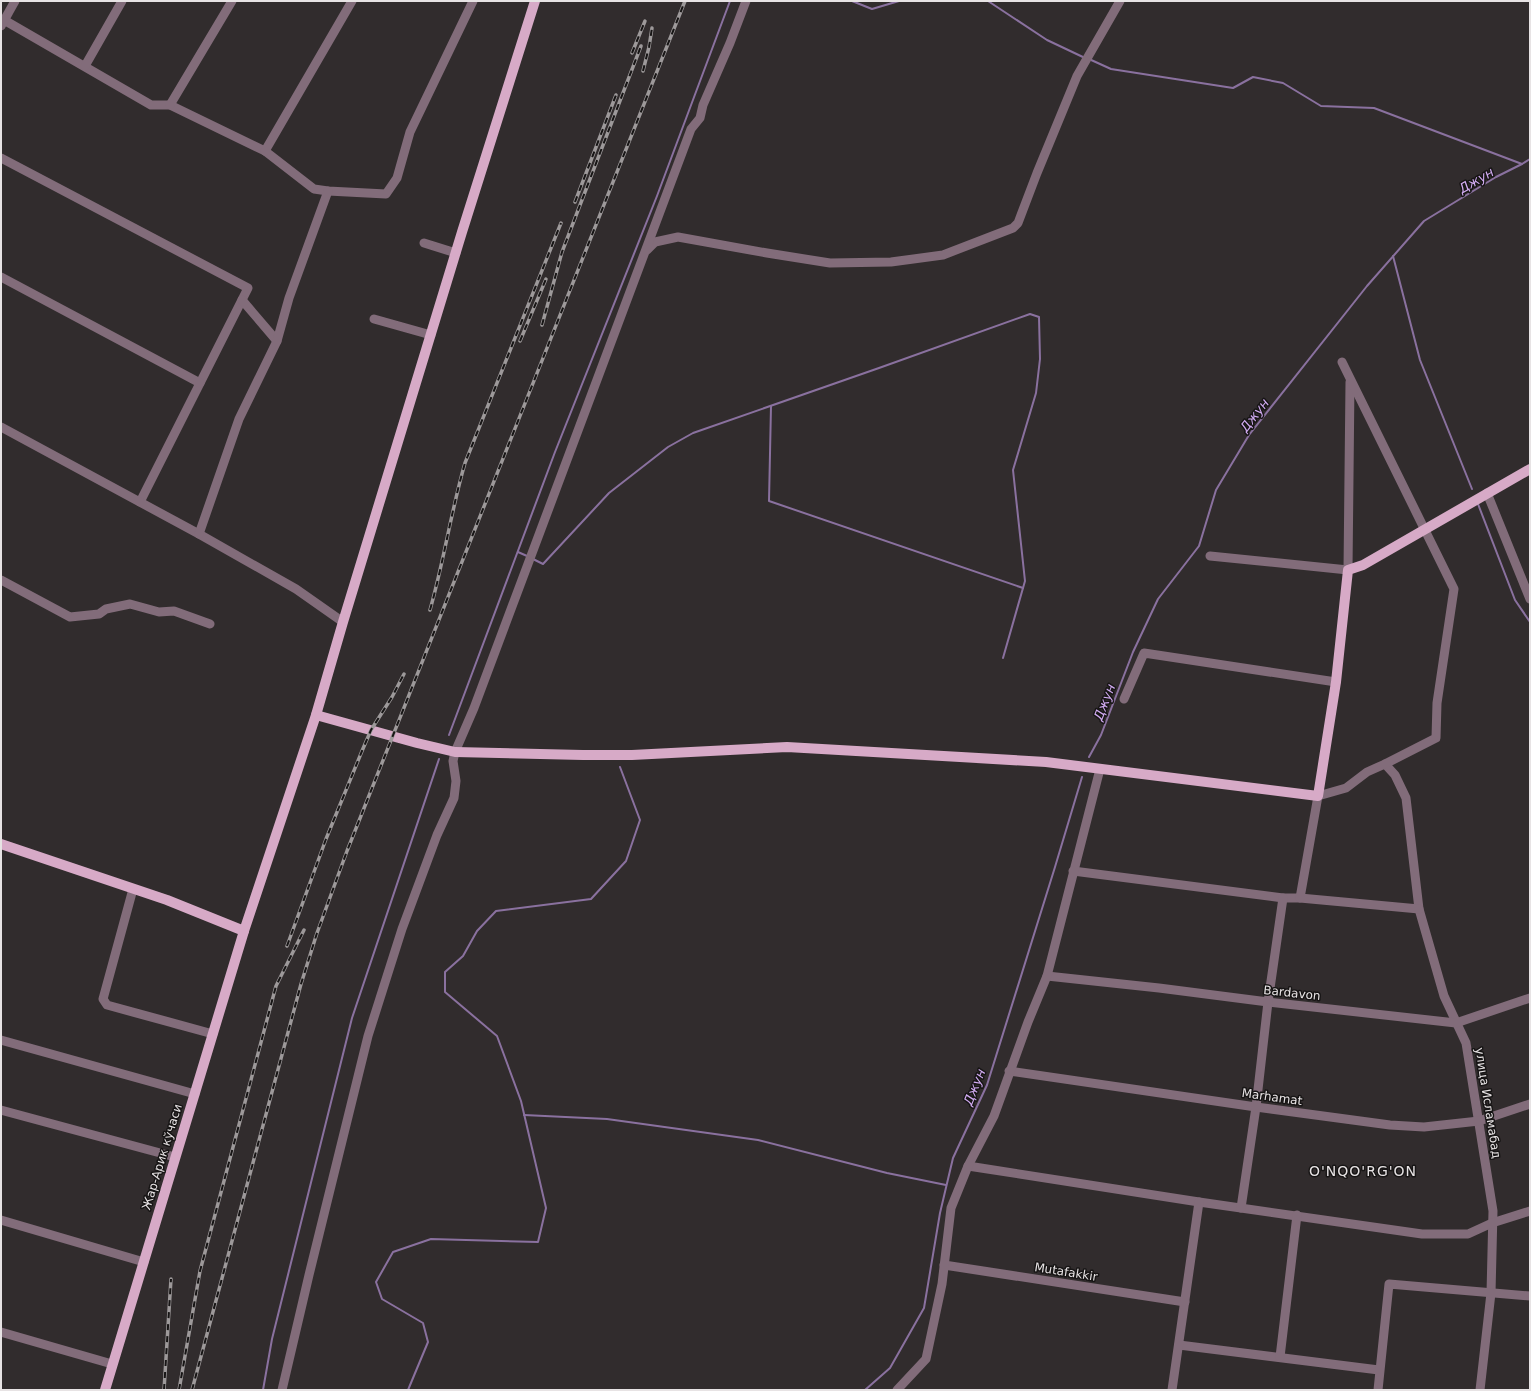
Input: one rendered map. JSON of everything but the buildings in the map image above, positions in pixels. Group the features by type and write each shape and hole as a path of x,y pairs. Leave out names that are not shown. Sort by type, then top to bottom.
{"main road":[{"name":"Жар-Арик кўчаси","path":"105,1390 244,931 316,715 456,253 535,1"},
{"path":"316,715 455,752 625,755 787,747 1046,762 1318,796 1336,682 1348,570 1363,565 1530,469"},
{"path":"1,844 167,900 244,931"}],"street":[{"path":"15,1 3,23 85,66 152,105 170,105 264,151 314,189 386,194 397,178 410,132 473,1"},
{"path":"85,66 122,1"},
{"path":"170,105 232,1"},
{"path":"264,151 352,1"},
{"path":"282,1390 368,1036 402,929 437,835 454,798 456,781 453,761 455,752 474,708 531,558 692,128 700,118 746,1"},
{"path":"653,232 830,263 891,262 943,255 1013,228 1018,223 1077,76 1120,1"},
{"path":"1,158 248,288 140,502"},
{"path":"199,534 239,418 277,341 289,298 328,191"},
{"path":"646,251 655,242 678,237"},
{"path":"424,243 456,253"},
{"path":"1,277 200,383"},
{"path":"242,300 277,341"},
{"path":"374,319 431,335"},
{"path":"1300,898 1318,796 1346,788 1367,772 1436,738 1437,702 1454,589 1342,362"},
{"path":"1210,556 1348,570 1350,379"},
{"path":"1,427 199,534 296,589 343,622"},
{"path":"1487,493 1526,579 1530,598"},
{"path":"1,580 70,617 99,614 106,609 130,604 158,612 174,611 210,624"},
{"path":"1124,699 1144,653 1336,682"},
{"name":"улица Исламабад","path":"1385,764 1395,775 1406,798 1419,909 1444,996 1466,1043 1493,1210 1491,1293 1480,1390"},
{"path":"897,1390 926,1359 942,1284 951,1208 968,1166 994,1116 1009,1071 1047,976 1072,871 1100,769"},
{"path":"1072,871 1283,898 1300,898 1419,909"},
{"path":"133,889 103,999 104,1002 107,1005 213,1034"},
{"path":"1241,1208 1256,1107 1268,1002 1283,898"},
{"name":"Bardavon","path":"1047,976 1456,1022 1530,998"},
{"path":"1,1040 195,1094"},
{"name":"Marhamat","path":"1009,1071 1390,1125 1424,1127 1478,1121 1530,1104"},
{"path":"1,1110 175,1157"},
{"path":"968,1166 1199,1202 1422,1234 1468,1234 1492,1223 1530,1211"},
{"path":"1172,1390 1199,1202"},
{"path":"1280,1357 1297,1215"},
{"path":"1,1220 144,1262"},
{"name":"Mutafakkir","path":"944,1265 1185,1302"},
{"path":"1378,1390 1389,1284 1530,1296"},
{"path":"1,1332 112,1364"},
{"path":"1179,1344 1379,1370"}],"waterway":[{"path":"449,735 555,452 657,196 730,1"},
{"path":"852,1 872,9 899,1"},
{"path":"988,1 1047,40 1085,58"},
{"path":"1089,59 1111,69 1233,88 1253,77 1283,83 1321,106 1374,108 1522,164"},
{"name":"Джун","path":"1089,757 1101,735 1133,652 1158,599 1199,546 1216,490 1249,435 1367,286 1424,221 1496,177 1530,159"},
{"path":"1393,256 1420,360 1472,489"},
{"path":"533,559 543,564 609,493 668,447 693,433 1030,314 1039,317 1040,359 1036,393 1013,470 1025,581 1003,658"},
{"path":"771,406 769,501 1023,588"},
{"path":"1478,504 1515,600 1530,622"},
{"path":"518,552 527,556"},
{"path":"263,1390 272,1339 352,1018 439,759"},
{"path":"408,1390 428,1342 423,1323 382,1299 376,1282 393,1252 431,1239 538,1242 546,1208 521,1101 497,1036 445,992 445,972 463,956 477,931 496,911 591,899 626,861 640,820 620,767"},
{"name":"Джун","path":"865,1390 890,1368 924,1308 940,1213 953,1158 987,1085 1082,777"},
{"path":"524,1115 607,1119 758,1140 887,1173 946,1185"}],"railway":[{"path":"192,1390 301,984 317,933 347,851 685,1"},
{"path":"632,53 645,21"},
{"path":"643,71 652,28"},
{"path":"542,325 562,252 641,46"},
{"path":"575,202 616,95"},
{"path":"430,610 465,463 561,223"},
{"path":"520,341 546,279"},
{"path":"287,946 326,839 371,730 392,697 404,674"},
{"path":"179,1390 200,1271 276,986 304,930"},
{"path":"164,1390 171,1279"}],"district":[{"name":"O'NQO'RG'ON","path":"1363,1171"}]}
